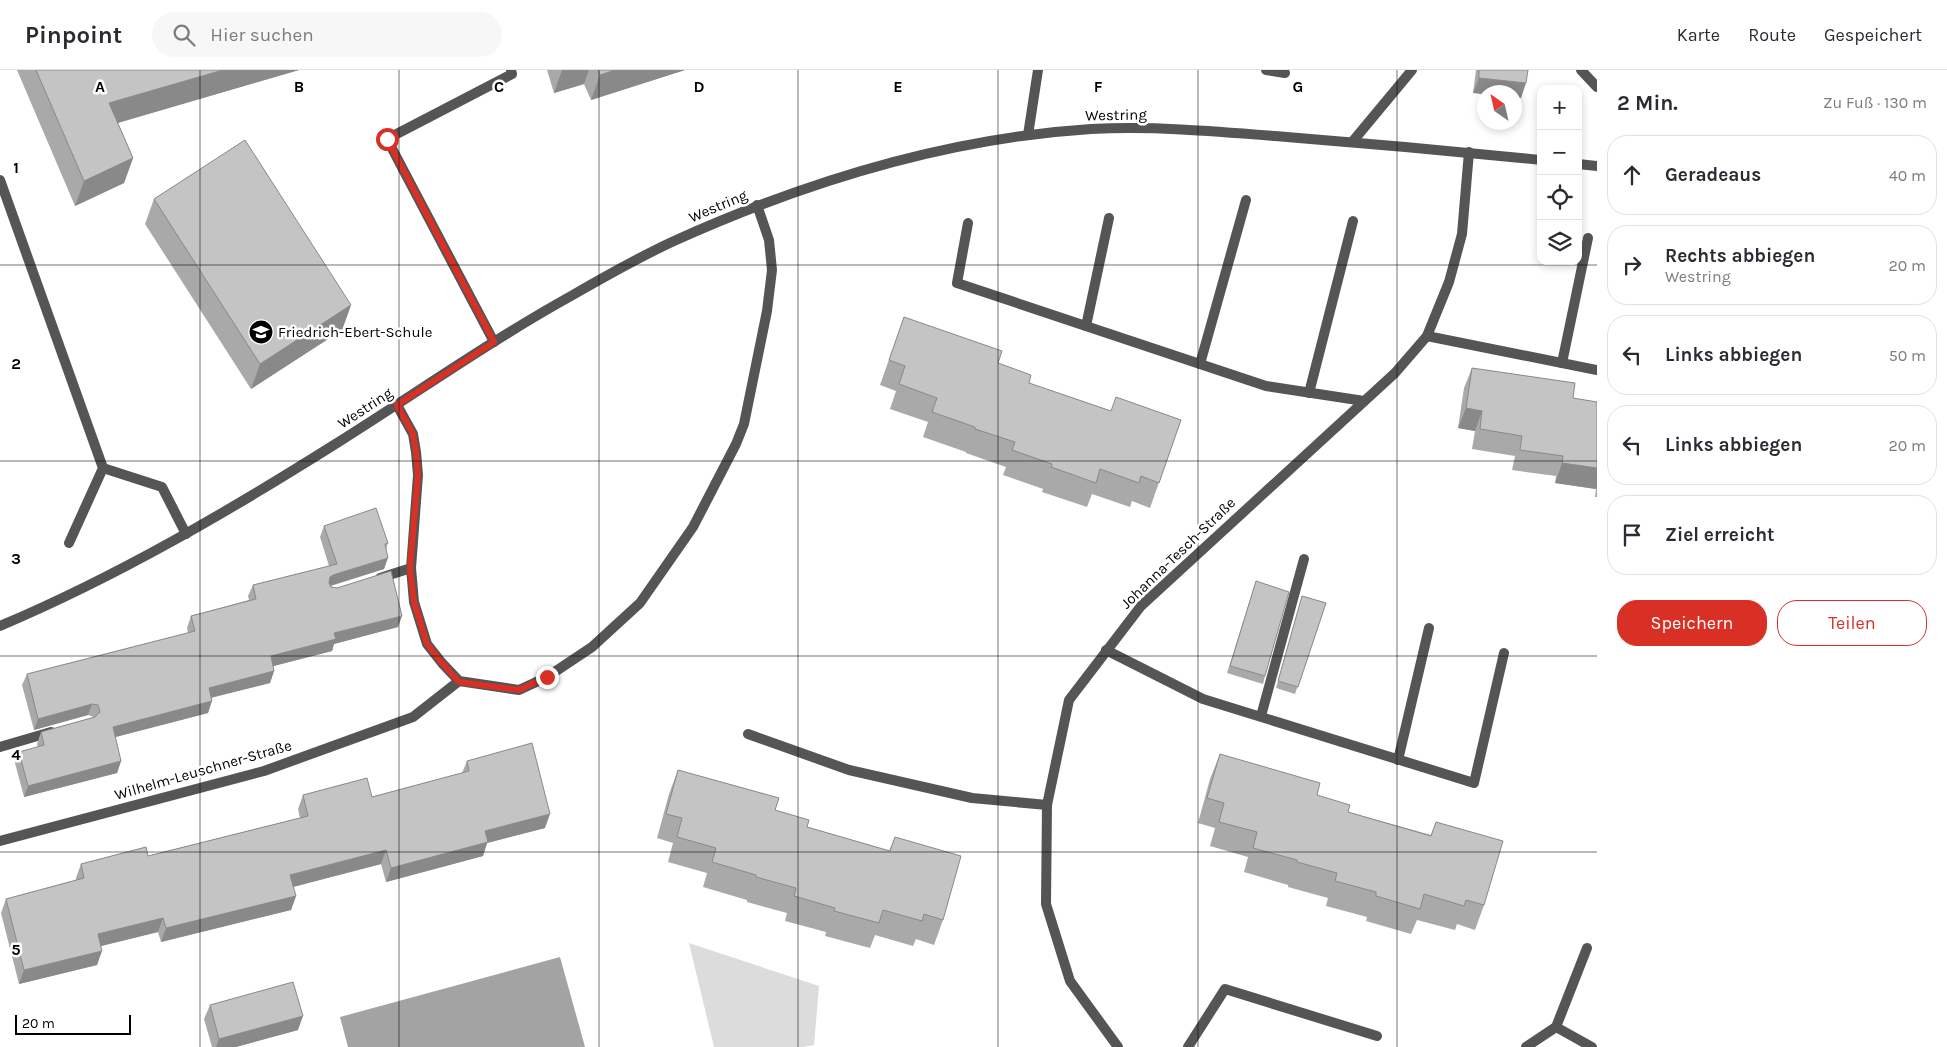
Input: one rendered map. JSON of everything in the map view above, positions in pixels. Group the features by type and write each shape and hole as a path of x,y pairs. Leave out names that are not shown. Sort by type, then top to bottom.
{"street":[{"path":"494,342 387,139 512,74 511,70"},
{"path":"1028,135 1038,70"},
{"path":"1266,70 1285,73"},
{"path":"1353,141 1412,70"},
{"path":"1580,70 1597,87"},
{"name":"Westring","path":"0,626 89,585 186,534 333,446 494,342 569,297 670,243 757,205 902,160 962,146 1028,135 1094,129 1187,128 1353,141 1396,147 1537,160"},
{"name":"Johanna-Tesch-Straße","path":"1118,1047 1070,981 1046,904 1047,804 1068,700 1140,606 1395,373 1427,336 1448,282 1462,234 1469,152"},
{"path":"1582,164 1597,166"},
{"path":"0,180 103,468 69,543"},
{"path":"1200,364 1246,200"},
{"path":"397,405 413,434 418,475 410,568 414,602 427,644 459,682 519,690 547,677 592,647 640,602 692,527 736,444 744,424 763,330 772,270 769,240 757,205"},
{"path":"1086,326 1109,218"},
{"path":"1309,393 1353,221"},
{"path":"968,223 957,283 1266,386 1364,401"},
{"path":"1562,363 1588,238"},
{"path":"1427,336 1597,370"},
{"path":"103,468 162,487 186,534"},
{"path":"1261,716 1304,559"},
{"path":"366,582 410,568"},
{"path":"1398,760 1429,628"},
{"path":"1106,650 1203,699 1474,783 1504,653"},
{"name":"Wilhelm-Leuschner-Straße","path":"0,841 264,770 413,717 459,682"},
{"path":"0,747 62,730"},
{"path":"748,734 849,770 972,798 1047,804"},
{"path":"1526,1047 1556,1027 1587,948"},
{"path":"1188,1047 1225,989 1377,1036"},
{"path":"1556,1027 1592,1047"}],"shaded area":[{"path":"689,943 819,986 814,1045 803,1047 714,1047"},
{"path":"560,957 585,1047 348,1047 340,1017"}],"building":[{"path":"36,70 223,70 109,103 133,158 84,181"},
{"path":"598,70 615,70 600,75"},
{"path":"1479,70 1528,70 1526,83 1479,78"},
{"path":"245,140 351,305 260,364 154,199"},
{"path":"904,317 1002,351 998,363 1031,375 1029,383 1111,411 1116,397 1181,420 1159,483 1141,476 1139,483 1100,469 1096,483 1051,467 1052,464 1012,450 1015,442 932,412 937,398 899,384 905,366 889,360"},
{"path":"1472,368 1575,383 1573,398 1597,402 1597,468 1562,463 1563,456 1520,450 1522,436 1480,429 1482,411 1466,408"},
{"path":"376,508 388,543 385,544 388,558 333,575 330,577 329,583 331,587 337,588 391,571 402,616 334,633 336,639 271,656 274,671 209,688 212,701 113,727 121,761 28,786 19,752 44,745 41,732 95,717 100,712 98,705 92,704 38,719 27,674 195,631 191,616 256,599 253,585 337,564 324,526"},
{"path":"1256,581 1289,592 1265,676 1230,666"},
{"path":"1302,596 1326,603 1298,687 1278,681"},
{"path":"532,743 550,814 485,831 488,842 391,868 386,850 290,875 296,896 166,928 163,918 98,934 102,951 24,970 6,899 84,878 81,864 146,847 148,856 308,816 303,795 367,778 372,797 469,771 467,761"},
{"path":"1220,754 1320,783 1317,795 1350,805 1348,812 1431,836 1436,822 1503,841 1484,905 1466,900 1464,906 1424,894 1420,909 1376,896 1376,892 1335,881 1337,873 1253,848 1257,832 1219,822 1224,803 1207,798"},
{"path":"678,770 779,798 775,810 809,820 807,827 890,851 895,837 961,856 943,920 924,914 922,921 883,910 879,923 834,911 835,908 794,896 796,888 712,862 716,848 677,837 682,818 666,814"},
{"path":"293,982 303,1016 219,1039 210,1005"}],"place":[{"name":"Friedrich-Ebert-Schule","path":"261,332"}],"route":[{"path":"387,139 494,342 397,405 413,434 418,475 410,568 414,602 427,644 459,682 519,690 547,677"}]}
